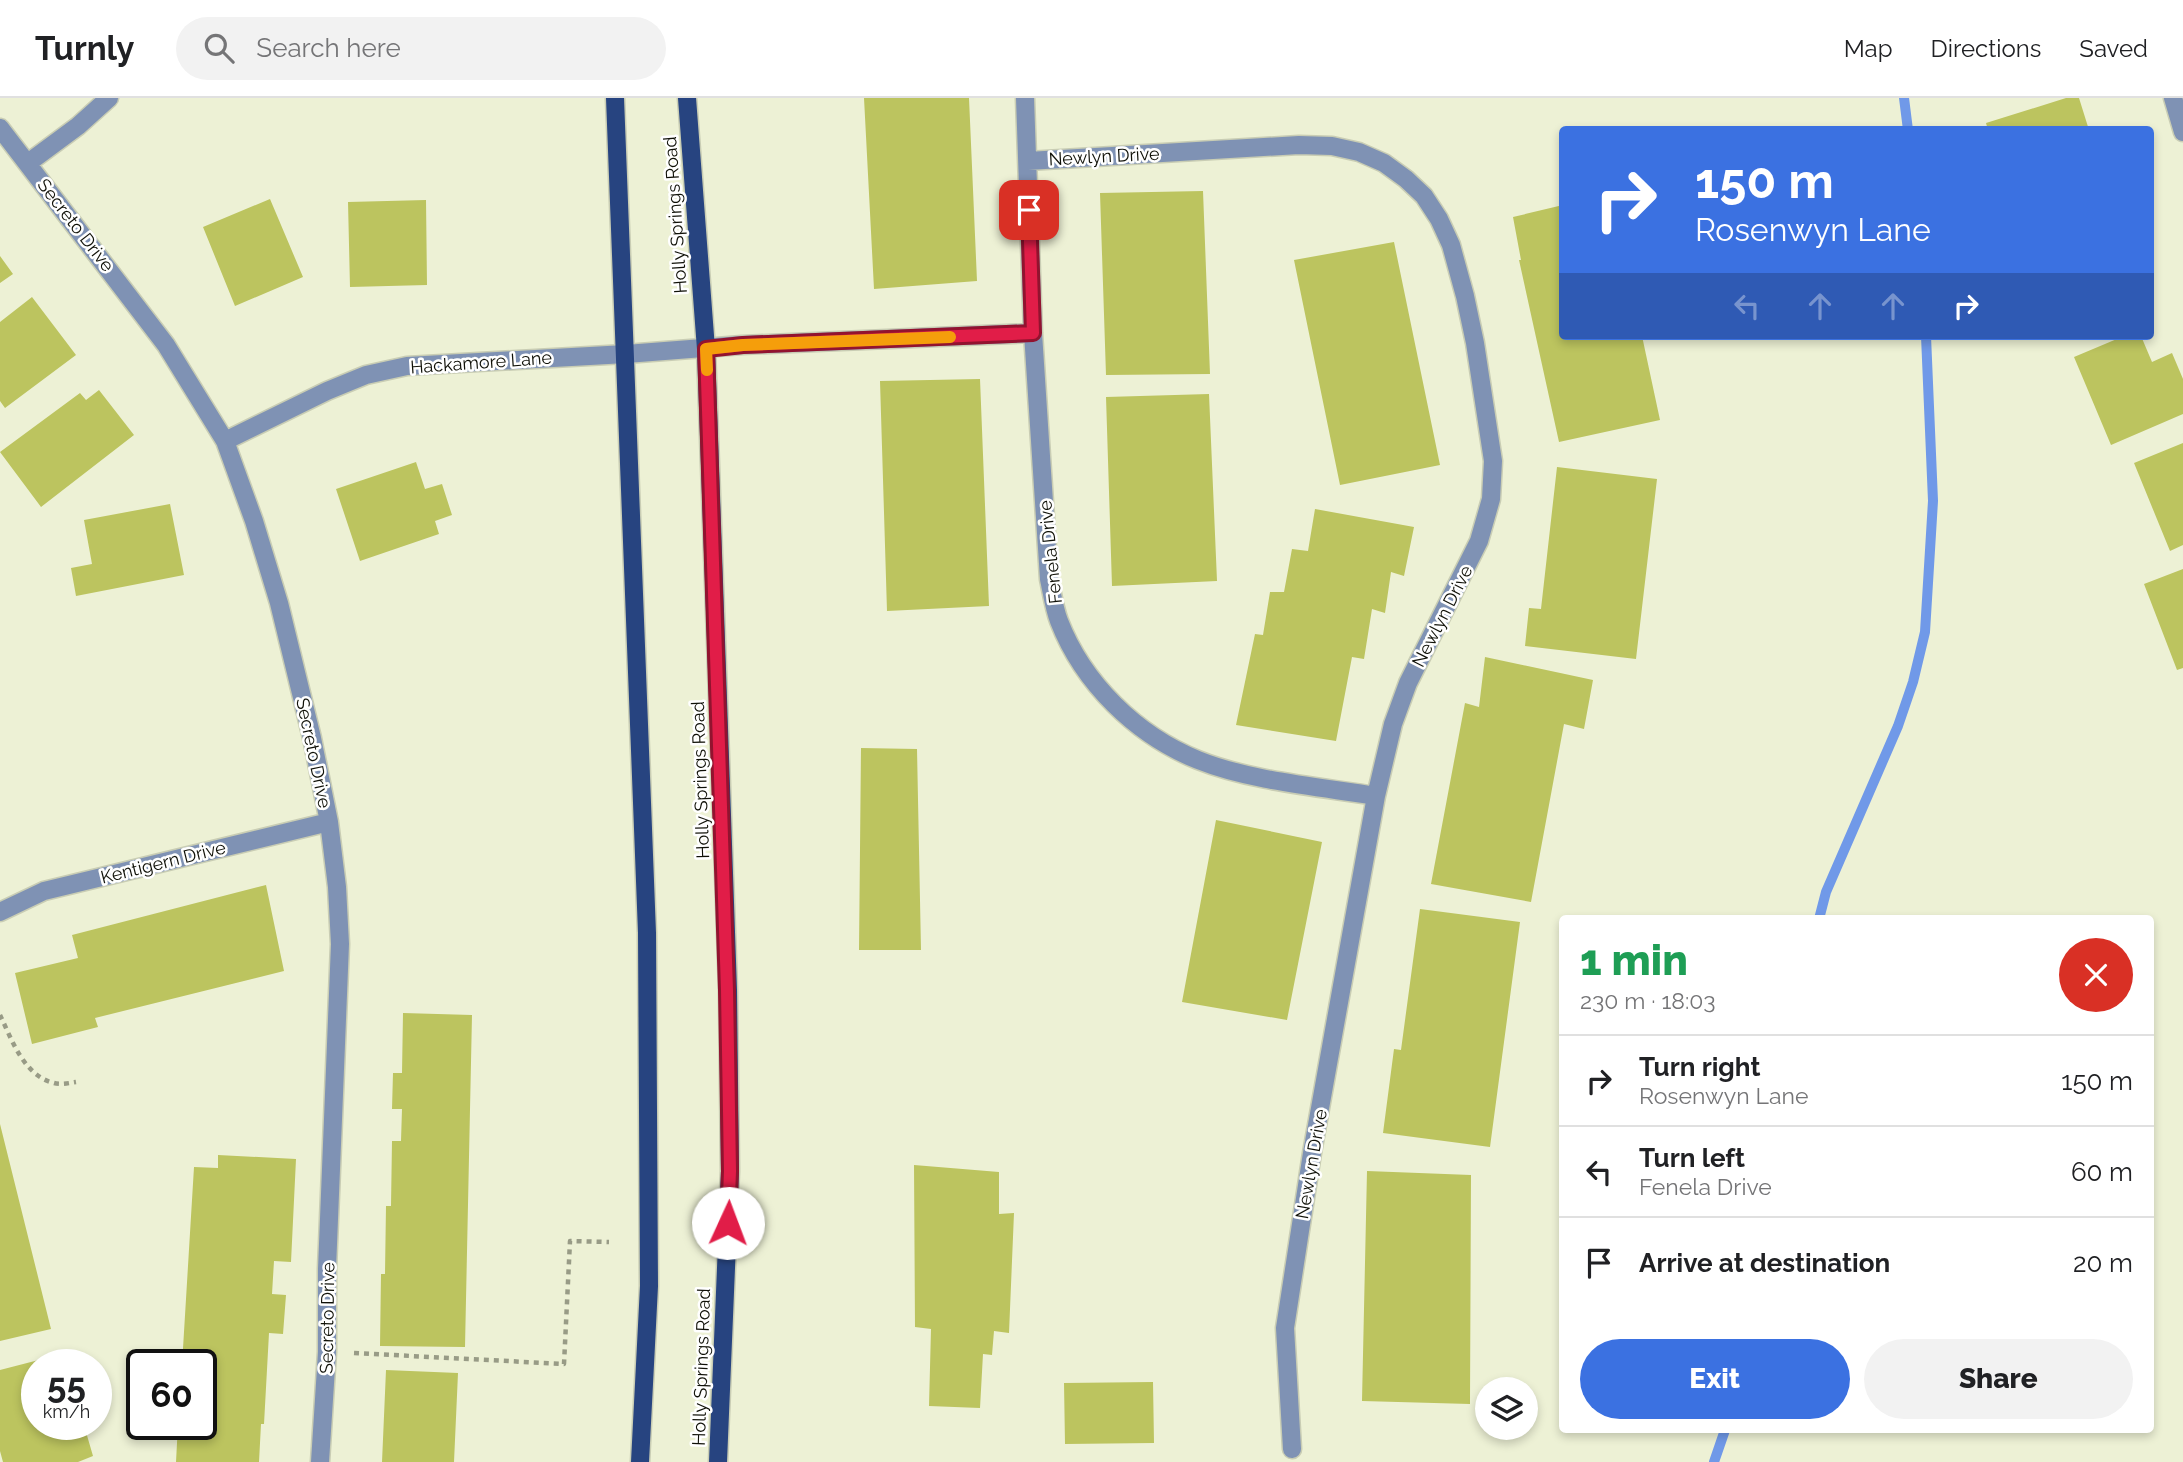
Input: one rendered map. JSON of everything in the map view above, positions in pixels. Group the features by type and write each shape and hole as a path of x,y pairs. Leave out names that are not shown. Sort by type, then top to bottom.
{"main road":[{"path":"615,98 648,960 649,1286 640,1462"},
{"name":"Holly Springs Road","path":"687,98 706,349 722,803 730,1171 718,1462"}],"street":[{"path":"28,163 78,126 109,98"},
{"name":"Fenela Drive","path":"1025,98 1033,333 1049,579 1058,619 1076,657 1100,690 1130,720 1162,742 1198,760 1243,774 1376,796"},
{"path":"2173,98 2183,132"},
{"name":"Secreto Drive","path":"0,128 166,345 225,441 254,521 279,603 313,738 329,822 337,887 340,944 327,1269 327,1352 320,1462"},
{"name":"Newlyn Drive","path":"1028,161 1299,145 1332,146 1359,152 1384,163 1406,178 1424,196 1439,219 1451,245 1475,343 1493,460 1491,499 1479,541 1408,683 1393,724 1376,796 1312,1153 1285,1328 1292,1449"},
{"name":"Hackamore Lane","path":"225,441 327,391 366,375 407,366 743,345 1033,333"},
{"name":"Kentigern Drive","path":"0,912 44,891 329,822"}],"path":[{"path":"0,1015 20,1056 39,1076 56,1084 76,1082"},
{"path":"327,1352 564,1364 570,1241 610,1242"}],"building":[{"path":"864,98 969,98 977,281 874,289"},
{"path":"2066,98 2079,98 2088,126 1987,126 1986,123"},
{"path":"1203,191 1210,374 1106,375 1100,193"},
{"path":"270,199 303,277 235,306 203,227"},
{"path":"426,200 427,285 350,287 348,202"},
{"path":"1559,206 1559,340 1643,340 1660,420 1559,442 1519,260 1513,217"},
{"path":"1394,242 1440,465 1340,485 1294,260"},
{"path":"0,256 13,274 0,283"},
{"path":"32,297 76,355 5,408 0,401 0,322"},
{"path":"2114,340 2143,340 2152,362 2172,353 2183,379 2183,414 2111,445 2074,357"},
{"path":"980,379 989,606 887,611 880,381"},
{"path":"99,390 134,435 41,507 0,452 80,393 86,400"},
{"path":"1209,394 1217,581 1112,586 1106,397"},
{"path":"2183,443 2183,545 2170,551 2134,463"},
{"path":"416,462 425,489 442,484 452,515 435,521 439,534 360,561 336,489"},
{"path":"1557,467 1657,479 1636,659 1525,646 1529,608 1541,609"},
{"path":"170,504 184,575 76,596 71,568 92,564 84,520"},
{"path":"1315,509 1414,527 1404,576 1391,572 1385,613 1372,609 1364,659 1352,657 1336,741 1236,725 1255,634 1263,635 1270,592 1284,592 1292,549 1308,551"},
{"path":"2183,569 2183,668 2177,670 2144,584"},
{"path":"1485,657 1593,680 1584,729 1564,724 1531,902 1431,884 1465,703 1479,707"},
{"path":"861,748 917,749 921,950 859,950"},
{"path":"1216,820 1322,842 1287,1020 1182,1002"},
{"path":"266,885 284,971 95,1018 98,1027 32,1044 15,973 78,958 72,935"},
{"path":"1420,909 1520,922 1490,1147 1383,1133 1394,1049 1401,1050"},
{"path":"403,1013 472,1015 465,1347 380,1346 381,1274 385,1274 386,1206 391,1206 392,1141 401,1141 402,1109 392,1109 393,1073 402,1073"},
{"path":"0,1124 51,1329 0,1341"},
{"path":"218,1155 296,1159 291,1262 274,1261 272,1294 286,1295 283,1334 269,1333 259,1462 176,1462 177,1440 217,1440 217,1349 183,1349 194,1167 218,1168"},
{"path":"914,1165 999,1172 999,1214 1014,1213 1009,1333 994,1331 992,1355 983,1354 980,1408 929,1406 931,1329 915,1327"},
{"path":"1367,1171 1471,1175 1470,1404 1362,1401"},
{"path":"21,1365 21,1440 88,1440 93,1456 78,1462 3,1462 0,1451 0,1370"},
{"path":"386,1370 458,1373 454,1462 382,1462"},
{"path":"1153,1382 1154,1443 1065,1444 1064,1383"}],"waterway":[{"path":"1904,98 1908,126"},
{"path":"1820,915 1826,892 1898,726 1913,682 1925,632 1933,501 1926,340"},
{"path":"1714,1462 1724,1433"}],"slow traffic":[{"path":"707,370 706,349 743,345 950,337"}],"route":[{"path":"728,1223 730,1171 727,990 706,349 743,345 1033,333 1029,210"}]}
